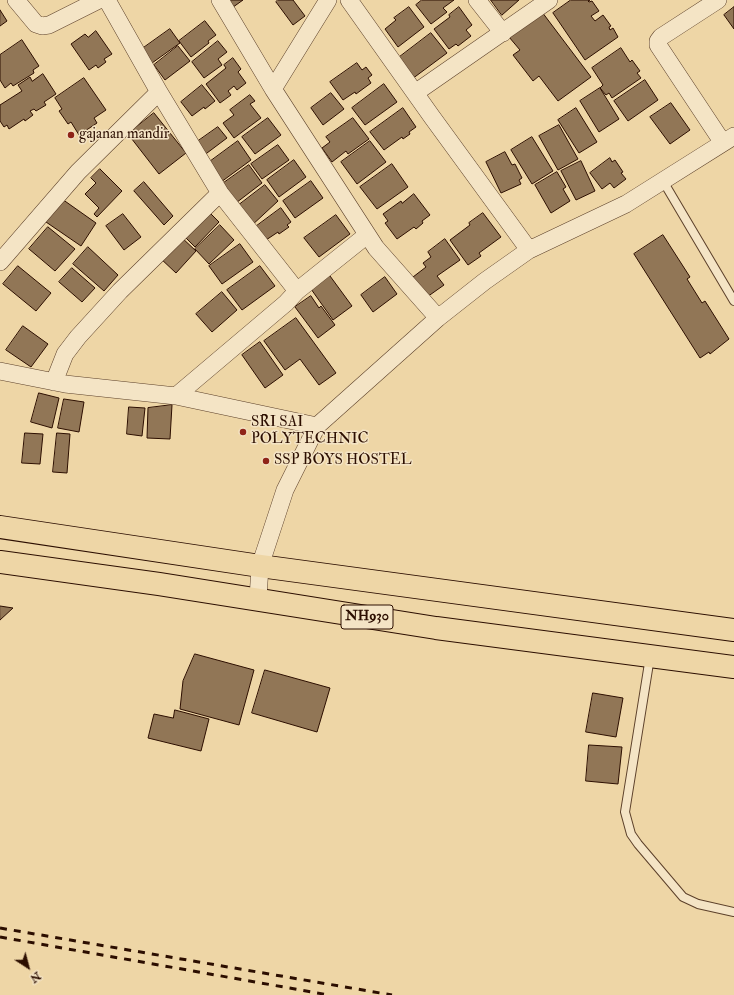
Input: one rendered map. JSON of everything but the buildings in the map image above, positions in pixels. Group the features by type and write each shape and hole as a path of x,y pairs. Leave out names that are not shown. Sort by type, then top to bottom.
{"highway":[{"name":"NH930","path":"0,527 260,566 734,630"},
{"name":"NH930","path":"0,562 159,584 436,628 734,667"}],"street":[{"path":"16,0 36,24 42,26 49,25 99,0"},
{"path":"107,0 159,92 220,193 297,291"},
{"path":"220,0 366,235 438,318"},
{"path":"274,89 328,0"},
{"path":"349,0 530,250"},
{"path":"477,0 503,33"},
{"path":"415,93 549,0"},
{"path":"258,599 260,566 284,490 317,426 438,318 485,281 530,250 626,204 729,140 658,45 658,41 661,37 718,0"},
{"path":"0,262 78,172 159,92"},
{"path":"54,382 65,354 78,336 120,291 220,193"},
{"path":"176,396 286,303 297,291 366,235"},
{"path":"0,371 54,382 176,396 317,426"}],"lane":[{"path":"663,181 734,301"},
{"path":"650,656 625,812 631,834 683,897 698,904 734,912"}],"railway":[{"path":"0,928 392,995"},
{"path":"0,937 329,995"}],"place":[{"name":"gajanan mandir","path":"71,135"},
{"name":"SRI SAI POLYTECHNIC","path":"243,432"},
{"name":"SSP BOYS HOSTEL","path":"266,461"}]}
